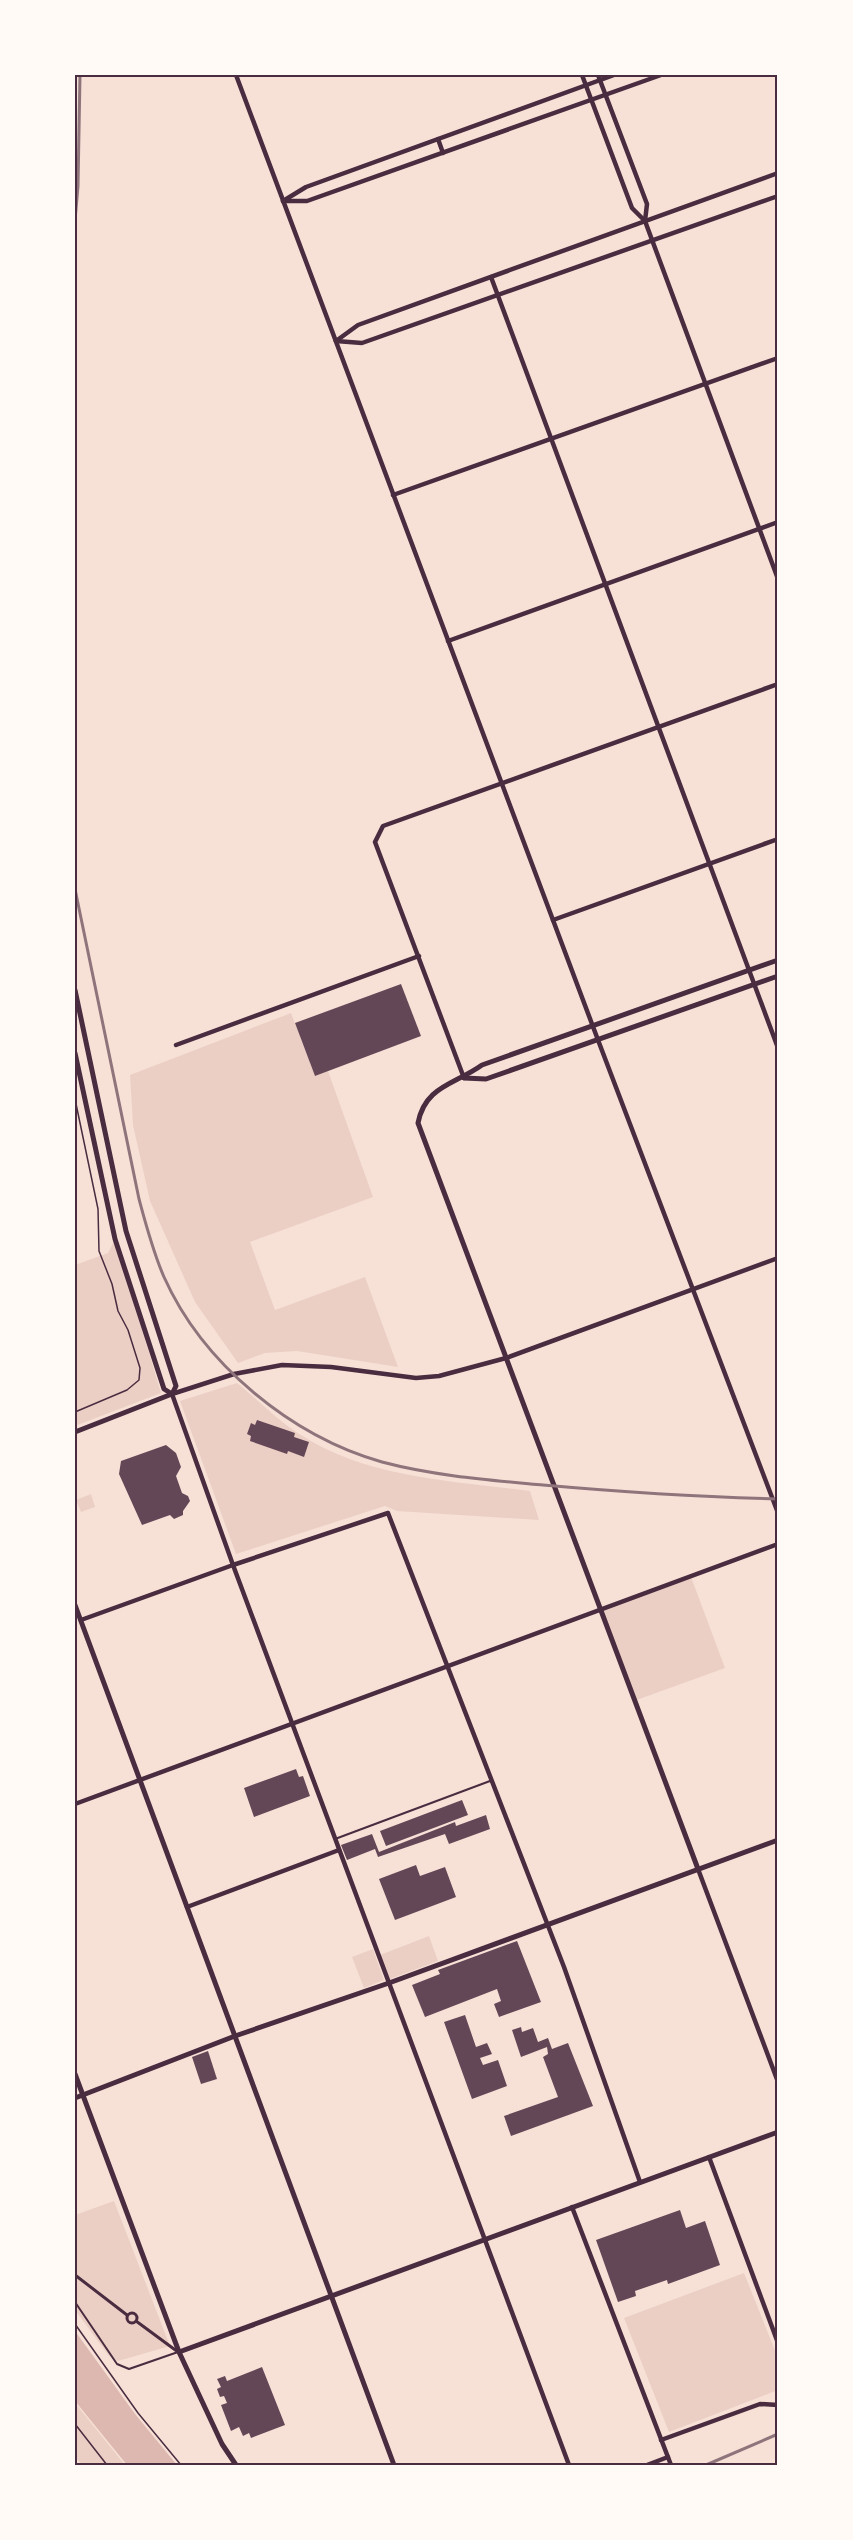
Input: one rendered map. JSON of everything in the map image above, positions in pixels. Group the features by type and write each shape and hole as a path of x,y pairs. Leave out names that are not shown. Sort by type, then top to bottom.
{"street":[{"path":"236,75 592,1026 778,1513"},
{"path":"582,75 632,208 645,221 778,579"},
{"path":"283,201 306,187 599,78 614,75"},
{"path":"283,201 307,201 661,75"},
{"path":"599,78 647,204 645,221"},
{"path":"438,139 443,153"},
{"path":"336,341 358,325 778,173"},
{"path":"336,341 362,343 778,196"},
{"path":"491,277 778,1048"},
{"path":"393,495 778,358"},
{"path":"448,641 778,522"},
{"path":"464,1078 375,842 383,826 778,684"},
{"path":"553,920 778,839"},
{"path":"176,1045 419,956"},
{"path":"778,960 482,1065 464,1078 432,1093 421,1107 418,1123 778,2082"},
{"path":"464,1078 486,1079 778,976"},
{"path":"75,990 126,1231 176,1386 172,1394"},
{"path":"75,1053 115,1239 164,1389 172,1394 233,1565 569,2465"},
{"path":"75,1432 172,1394 234,1374 282,1365 331,1367 416,1378 439,1376 506,1358 778,1258"},
{"path":"81,1620 233,1565 388,1513 547,1923 640,2182"},
{"path":"75,1804 778,1544"},
{"path":"75,1605 394,2465"},
{"path":"75,2098 235,2036 389,1983 778,1840"},
{"path":"187,1906 339,1850"},
{"path":"75,2074 179,2352 222,2444 236,2465"},
{"path":"179,2352 778,2132"},
{"path":"709,2157 778,2343"},
{"path":"572,2207 671,2465"},
{"path":"75,2275 128,2315 135,2315 136,2321"},
{"path":"128,2315 129,2322 136,2321 179,2352"},
{"path":"661,2440 760,2404 778,2405"},
{"path":"646,2465 668,2457"}],"lane":[{"path":"335,1839 491,1781"},
{"path":"75,2302 117,2364 124,2368 129,2369 179,2352"}],"path":[{"path":"75,1099 98,1209 99,1251 112,1284 118,1311 128,1330 140,1368 140,1380 127,1390 75,1412"},
{"path":"75,2324 138,2413 181,2465"},
{"path":"75,2424 107,2465"}],"shaded area":[{"path":"291,1013 315,1076 328,1071 373,1197 250,1242 275,1310 365,1277 398,1367 297,1351 265,1353 238,1363 195,1302 150,1201 133,1125 130,1075"},
{"path":"115,1239 161,1393 75,1426 75,1265 108,1253"},
{"path":"237,1383 284,1423 327,1449 382,1469 442,1480 530,1491 539,1520 397,1511 385,1506 236,1554 180,1401"},
{"path":"91,1494 95,1507 81,1512 76,1500"},
{"path":"691,1577 725,1668 634,1701 599,1610"},
{"path":"429,1936 438,1961 390,1979 380,1955"},
{"path":"373,1949 384,1980 364,1988 352,1957"},
{"path":"114,2201 170,2346 118,2361 109,2356 75,2310 75,2215"},
{"path":"744,2273 778,2358 778,2390 669,2432 624,2318"},
{"path":"75,2331 135,2414 177,2465 127,2465 75,2401"},
{"path":"75,2403 125,2465 82,2465 75,2457"}],"building":[{"path":"401,984 421,1036 315,1076 295,1023"},
{"path":"257,1420 295,1433 294,1437 309,1442 304,1457 288,1451 287,1454 250,1441 251,1436 247,1434 251,1423 255,1425"},
{"path":"166,1445 176,1453 181,1467 176,1476 182,1493 188,1496 190,1501 183,1515 174,1519 170,1515 142,1525 119,1474 121,1461"},
{"path":"296,1769 299,1777 303,1776 310,1796 254,1817 244,1788"},
{"path":"462,1800 468,1815 386,1846 380,1831"},
{"path":"486,1815 490,1829 449,1844 445,1834 378,1857 375,1849 347,1860 341,1845 372,1834 379,1852 455,1822 456,1826"},
{"path":"416,1865 420,1876 445,1867 456,1897 395,1920 379,1879"},
{"path":"517,1941 541,2002 499,2017 494,2004 501,2001 497,1989 425,2017 412,1985 440,1974 438,1970"},
{"path":"465,2015 476,2047 487,2043 492,2054 480,2058 483,2065 498,2060 507,2086 472,2099 444,2022"},
{"path":"521,2027 522,2032 533,2028 538,2042 548,2038 552,2049 568,2043 593,2106 511,2136 504,2116 558,2097 543,2057 548,2054 547,2047 521,2057 512,2030"},
{"path":"208,2051 217,2079 201,2084 192,2057"},
{"path":"680,2210 686,2228 705,2221 720,2265 668,2284 667,2280 635,2291 636,2296 618,2302 596,2240"},
{"path":"262,2367 285,2425 251,2438 249,2433 243,2436 239,2427 231,2431 221,2405 227,2403 224,2396 220,2397 217,2389 221,2387 217,2379 225,2376 227,2381"}],"railway":[{"path":"75,220 78,186 80,75"},
{"path":"75,889 139,1199 156,1258 181,1309 202,1339 226,1367 254,1392 283,1415 315,1434 348,1450 402,1467 462,1477 573,1488 778,1499"},
{"path":"706,2465 778,2434"}]}
